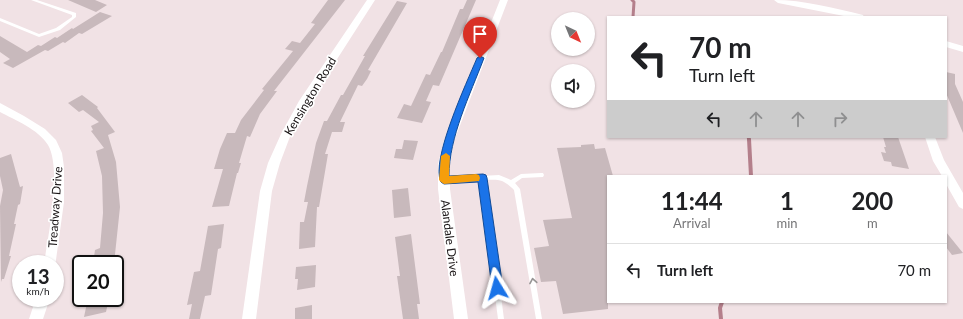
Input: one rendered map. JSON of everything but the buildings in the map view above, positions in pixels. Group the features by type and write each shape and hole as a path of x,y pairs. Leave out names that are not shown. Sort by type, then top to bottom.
{"street":[{"name":"Kensington Road","path":"249,319 266,191 274,163 286,134 303,104 371,0"},
{"name":"Alandale Drive","path":"461,319 444,189 444,164 449,141 504,0"},
{"path":"778,0 823,8 856,16"},
{"path":"947,44 963,49"},
{"name":"Treadway Drive","path":"0,106 38,129 53,145 59,170 56,225 51,255"},
{"path":"930,138 939,161 947,175"},
{"path":"947,175 963,204"},
{"path":"36,319 40,307"}],"lane":[{"path":"0,19 39,36 58,29 74,17 74,14 33,0"},
{"path":"511,183 521,176 541,175"},
{"path":"444,180 499,177 511,183 517,189 539,319"},
{"path":"483,178 501,319"}],"waterway":[{"path":"632,0 634,2 633,16"},
{"path":"749,139 751,175"},
{"path":"721,319 720,308 722,303"}],"slow traffic":[{"path":"446,156 444,164 444,180 476,178"}],"route":[{"path":"480,58 449,141 444,164 444,180 483,178 497,288"}]}
